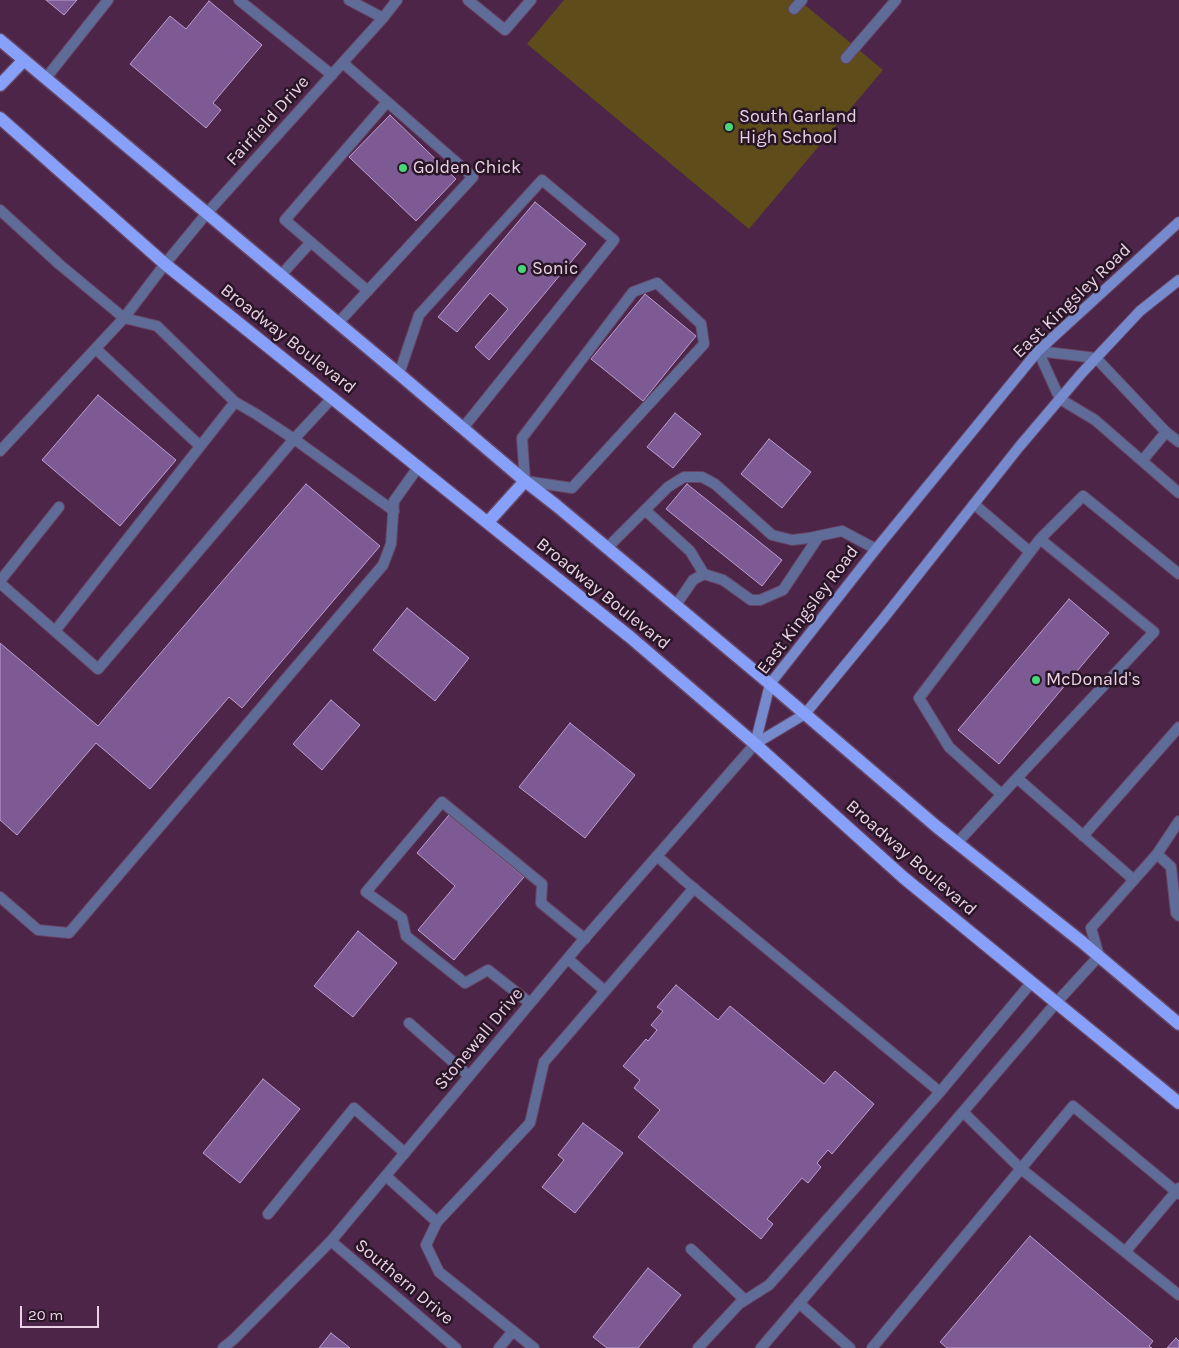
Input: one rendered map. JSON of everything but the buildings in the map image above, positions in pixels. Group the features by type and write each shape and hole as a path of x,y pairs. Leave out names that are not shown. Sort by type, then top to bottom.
{"main road":[{"name":"Broadway Boulevard","path":"0,40 525,481 676,605 956,843 1099,956 1179,1024"},
{"path":"0,85 24,60"},
{"name":"Broadway Boulevard","path":"0,118 165,264 630,637 755,744 904,878 1179,1103"},
{"name":"East Kingsley Road","path":"755,744 770,684 876,549 1038,351 1179,222"},
{"path":"755,744 805,714 1060,399 1140,310 1179,280"},
{"path":"488,522 525,481"}],"street":[{"path":"46,78 108,0"},
{"path":"239,0 332,75"},
{"path":"349,0 383,18"},
{"name":"Fairfield Drive","path":"0,451 124,318 207,213 383,18 396,0"},
{"path":"468,0 505,30 531,0"},
{"path":"794,10 802,0"},
{"path":"846,58 896,0"},
{"path":"338,323 472,177 343,63"},
{"path":"368,291 285,220 387,102"},
{"path":"399,374 419,315 542,180 614,240 463,428"},
{"path":"0,210 59,264 124,318 157,326 235,402 294,439 394,511"},
{"path":"281,275 311,242"},
{"path":"657,282 701,324 704,344 572,488 525,481 522,438 633,292 657,282"},
{"path":"96,349 200,446"},
{"path":"1038,351 1096,358 1166,432 1179,442"},
{"path":"1038,351 1060,399 1095,420 1179,493"},
{"path":"59,507 0,582 98,669 294,439 333,397"},
{"path":"55,631 235,402"},
{"path":"1142,461 1166,432"},
{"path":"0,897 38,930 69,933 383,565 391,544 394,501 419,466"},
{"path":"607,548 668,487 684,477 702,477 715,484 772,535 792,540 842,531 876,549"},
{"path":"1001,794 949,747 919,698 1040,539 1083,496 1179,574"},
{"path":"974,504 1030,552"},
{"path":"645,510 690,551 704,574 723,580 751,600 760,600 783,590 819,536"},
{"path":"956,843 1154,632 1040,539"},
{"path":"676,605 694,580 704,574"},
{"path":"1084,836 1179,727"},
{"name":"Stonewall Drive","path":"223,1348 331,1241 568,958 755,744"},
{"path":"1016,778 1134,880"},
{"path":"530,1003 488,970 465,982 406,936 402,918 366,892 442,802 542,884 541,903 585,939"},
{"path":"761,1348 1056,1003 1099,956 1091,928 1157,854 1179,821"},
{"path":"1157,854 1172,867 1176,914 1179,916"},
{"path":"658,856 940,1092"},
{"path":"534,1348 439,1272 426,1245 437,1222 530,1123 544,1062 694,888"},
{"path":"568,958 605,991"},
{"path":"698,1348 739,1304 769,1285 940,1092 1031,983"},
{"path":"409,1023 469,1076"},
{"path":"872,1348 1073,1106 1178,1191 1125,1252"},
{"path":"268,1214 354,1108 405,1152"},
{"path":"963,1112 1020,1168 1179,1295"},
{"path":"386,1176 437,1222"},
{"name":"Southern Drive","path":"331,1241 456,1348"},
{"path":"691,1249 745,1300"},
{"path":"799,1303 850,1348"},
{"path":"499,1348 512,1331"}],"shaded area":[{"name":"South Garland High School","path":"564,0 799,0 883,70 749,229 527,44"}],"place":[{"name":"South Garland High School","path":"729,127"},
{"name":"Golden Chick","path":"403,168"},
{"name":"Sonic","path":"522,269"},
{"name":"McDonald's","path":"1036,680"}]}
